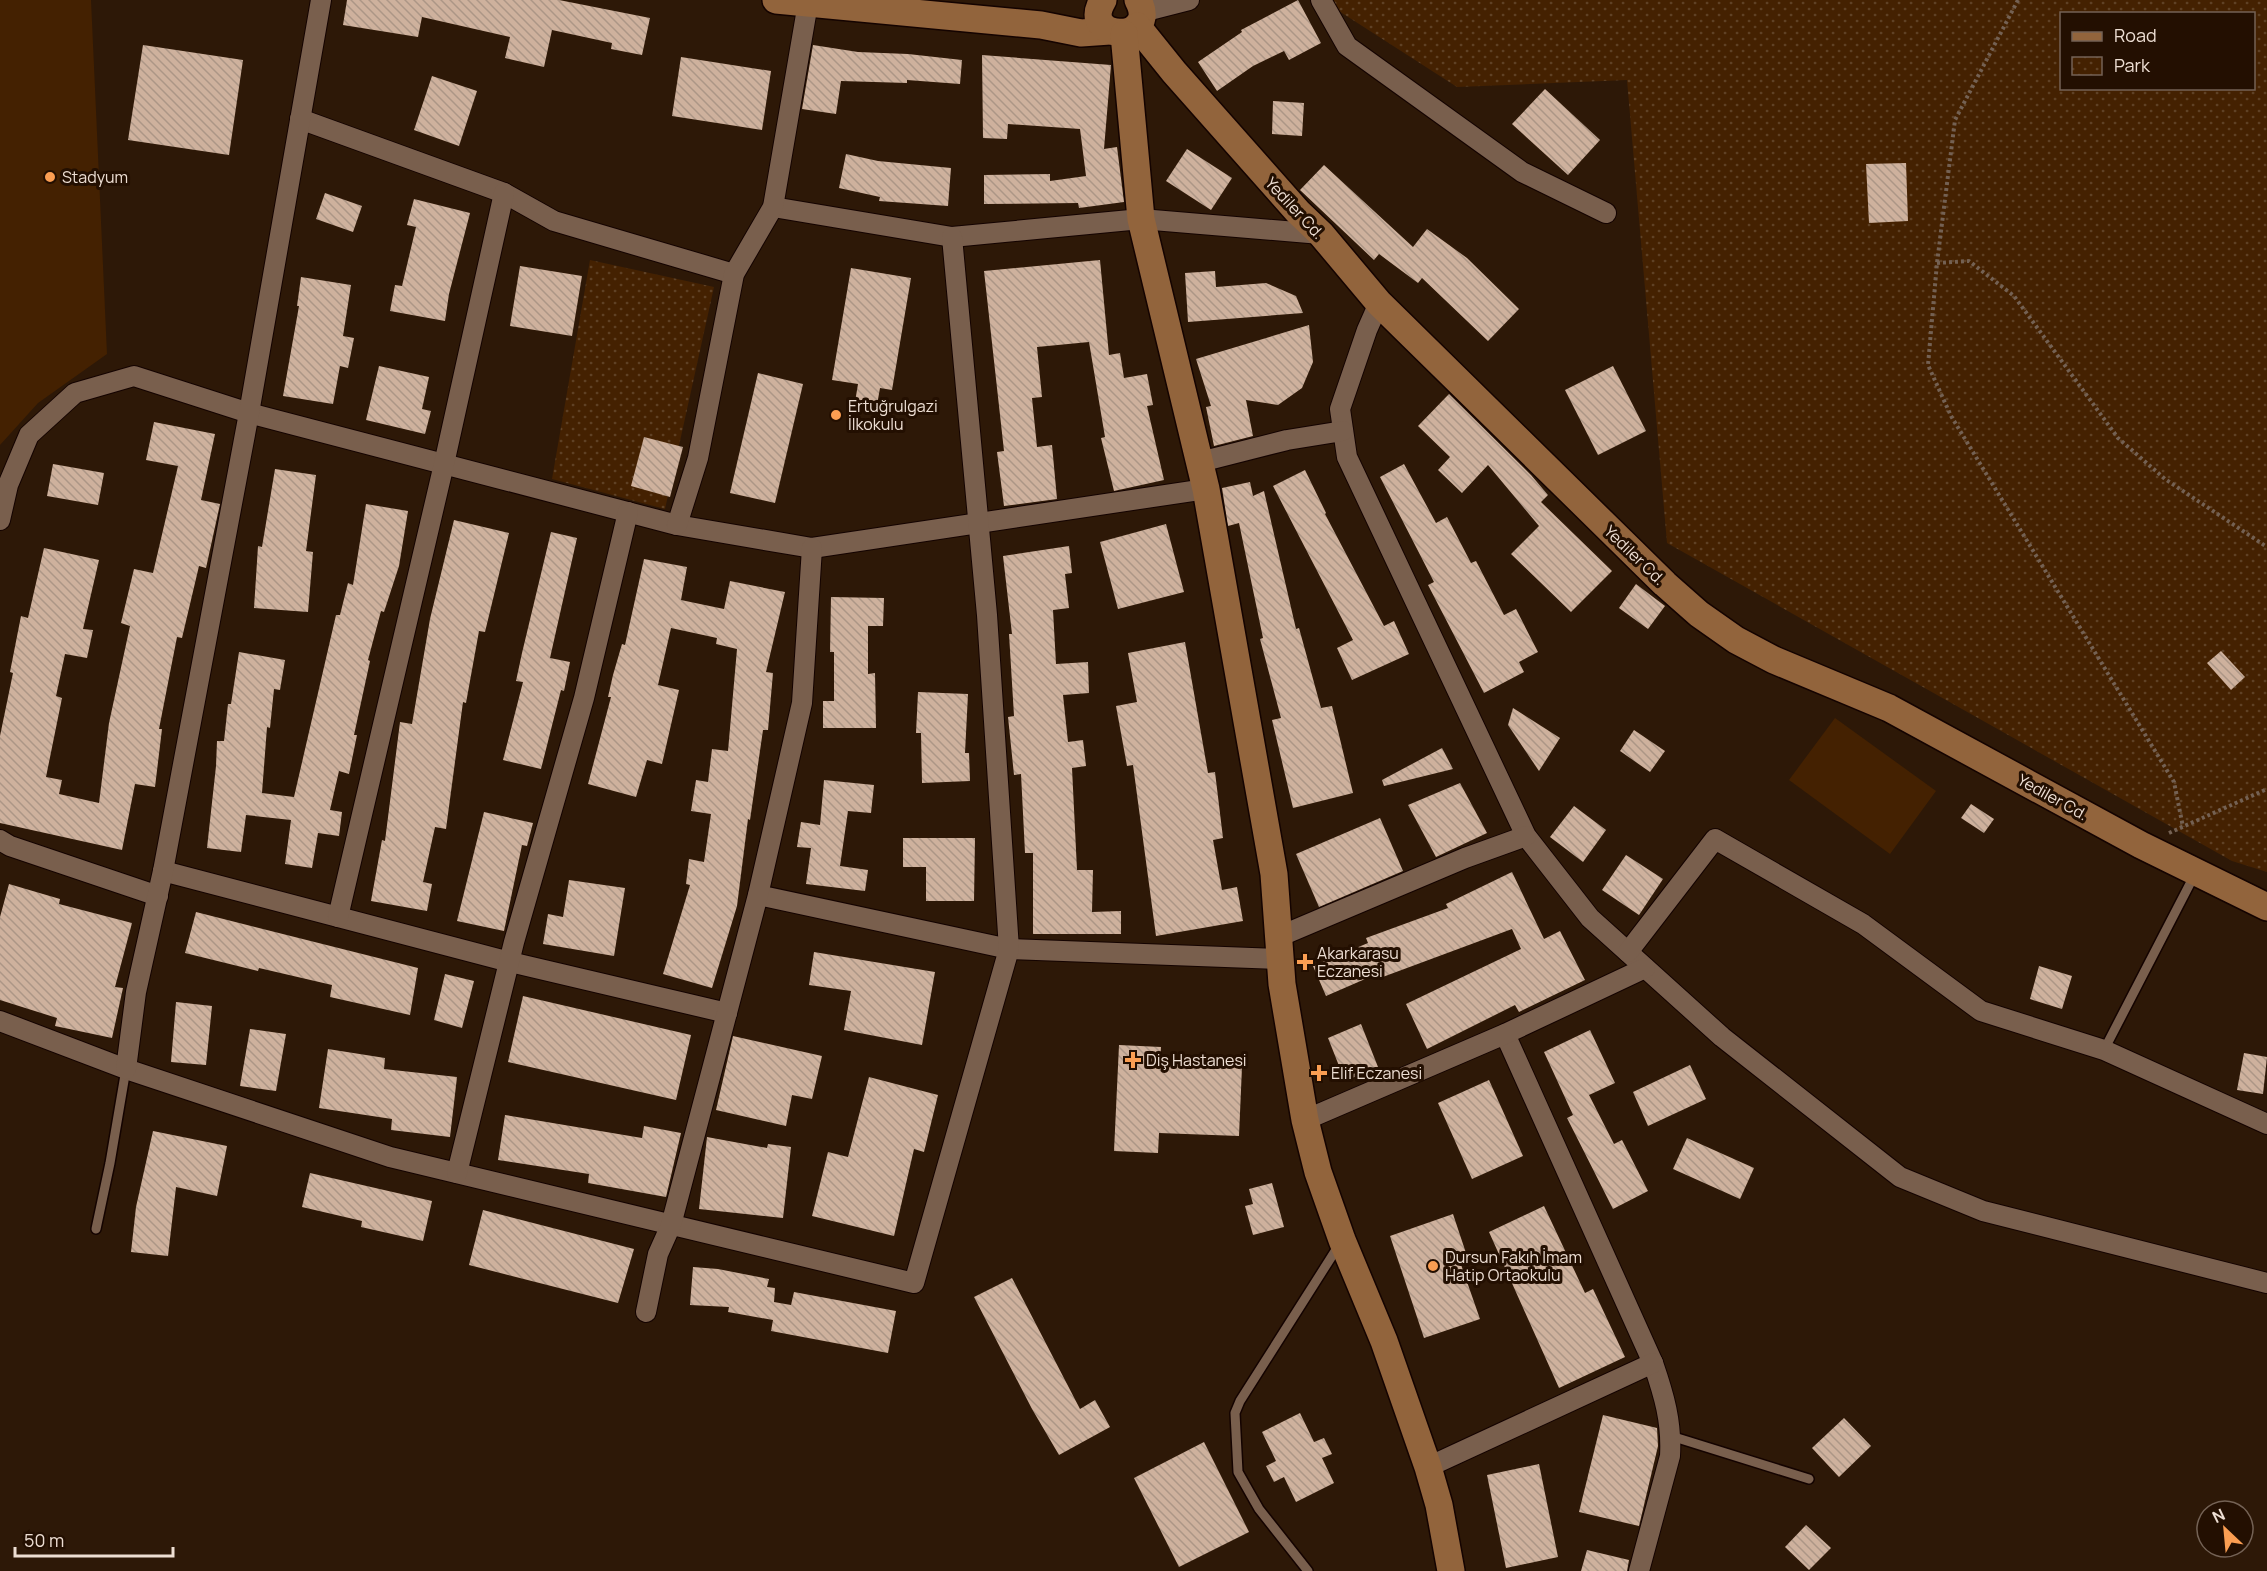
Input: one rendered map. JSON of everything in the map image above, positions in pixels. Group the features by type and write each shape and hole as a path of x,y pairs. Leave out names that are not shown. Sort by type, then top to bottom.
{"street":[{"path":"126,1069 136,992 163,871 249,413 321,0"},
{"path":"776,0 1041,25 1189,0"},
{"path":"1321,0 1347,46 1522,172 1606,213"},
{"path":"677,525 698,458 735,274 773,207 807,3"},
{"path":"1117,13 1141,219 1206,489 1274,874 1282,984 1305,1120 1318,1172 1342,1240 1384,1341 1428,1467 1439,1505 1451,1571"},
{"name":"Yediler Cd.","path":"1117,13 1274,186 1321,234 1379,303 1618,538 1699,614 1736,640 1765,655 1889,708 2141,845 2267,907"},
{"path":"300,119 504,193 554,221 735,274"},
{"path":"338,917 444,464 504,193"},
{"path":"773,207 952,237 1141,219 1321,234"},
{"path":"0,1021 126,1069 390,1157 914,1283 1010,949 988,627 952,237"},
{"path":"1379,303 1340,409 1347,457 1526,836 1590,918 1722,1037 1900,1177 1983,1211 2267,1283"},
{"path":"0,520 8,485 29,435 75,393 134,376 249,413 677,525 812,548 1206,489"},
{"path":"1200,462 1287,440 1343,431"},
{"path":"457,1173 510,962 584,698 628,512"},
{"path":"646,1312 658,1254 671,1225 758,895 802,703 812,548"},
{"path":"758,895 1010,949 1279,948 1466,858 1526,836"},
{"path":"1628,952 1715,839 1863,924 1981,1011 2104,1050 2267,1124"},
{"path":"0,840 10,846 158,896"},
{"path":"163,871 510,962 727,1013"},
{"path":"1305,1120 1505,1034 1645,968"},
{"path":"1505,1034 1653,1363 1670,1415 1670,1456 1638,1571"},
{"path":"1428,1467 1653,1363"}],"lane":[{"path":"2104,1050 2196,873"},
{"path":"96,1228 126,1069"},
{"path":"1308,1571 1259,1509 1238,1472 1235,1413 1240,1401 1342,1240"},
{"path":"1671,1436 1809,1479"}],"path":[{"path":"2018,0 1955,120 1937,262 1928,365 1951,416 2174,782 2183,827"},
{"path":"1937,262 1969,261 2014,296 2118,438 2165,479 2267,547"},
{"path":"2141,845 2267,789"}],"green space":[{"name":"Stadyum","path":"0,0 91,0 107,354 38,403 0,445"},
{"path":"1330,0 2267,0 2267,872 2232,861 1667,543 1627,80 1457,87 1328,4"},
{"path":"590,260 714,287 665,509 552,479"},
{"path":"1835,718 1936,791 1890,854 1789,780"}],"building":[{"path":"347,0 559,0 650,18 642,55 611,49 612,43 552,30 544,67 505,58 510,37 422,17 418,37 343,25"},
{"path":"1298,0 1321,43 1289,60 1284,51 1253,66 1217,91 1198,62 1242,32 1241,30"},
{"path":"143,45 243,60 229,155 128,140"},
{"path":"813,45 858,52 908,54 962,60 960,84 907,80 907,83 841,81 836,114 802,109"},
{"path":"982,55 1111,65 1104,149 1117,147 1124,202 1079,208 1078,203 984,204 984,175 1050,174 1050,181 1086,176 1080,129 1008,124 1007,139 983,138"},
{"path":"681,57 771,71 762,130 672,116"},
{"path":"432,76 477,91 459,146 414,130"},
{"path":"1545,89 1600,140 1568,175 1512,124"},
{"path":"1273,101 1304,103 1302,136 1272,134"},
{"path":"1187,149 1232,178 1211,210 1166,181"},
{"path":"846,154 878,161 951,168 948,206 879,201 880,197 839,188"},
{"path":"1906,163 1908,221 1869,223 1866,164"},
{"path":"1324,165 1413,247 1427,229 1467,258 1519,309 1488,341 1422,278 1418,283 1379,254 1374,260 1300,190"},
{"path":"325,193 362,206 353,232 316,219"},
{"path":"414,199 470,213 449,294 445,321 390,311 395,285 402,286 416,227 407,225"},
{"path":"1100,260 1109,355 1120,353 1124,378 1147,374 1153,405 1147,406 1164,480 1114,491 1101,438 1105,437 1089,342 1037,347 1042,397 1032,398 1037,447 1052,445 1057,499 1004,506 997,452 1004,451 984,271"},
{"path":"520,266 582,276 572,336 510,326"},
{"path":"851,268 911,278 892,390 880,388 877,405 855,402 858,384 832,380"},
{"path":"1215,271 1216,287 1266,283 1296,296 1303,313 1188,322 1185,273"},
{"path":"301,277 351,285 343,336 354,338 348,368 340,366 333,404 283,396 299,306 297,306"},
{"path":"1309,325 1313,362 1302,388 1278,405 1246,400 1253,436 1214,446 1206,407 1211,406 1196,359"},
{"path":"379,366 429,377 422,409 431,411 425,434 366,420"},
{"path":"1613,366 1646,431 1598,455 1565,390"},
{"path":"758,373 803,384 775,503 730,493"},
{"path":"1449,394 1531,475 1548,495 1541,502 1612,571 1571,612 1511,554 1539,526 1488,465 1462,493 1438,470 1450,457 1418,426"},
{"path":"154,422 215,434 201,500 220,504 206,568 199,566 182,638 177,637 159,729 162,729 155,787 135,784 122,850 0,823 0,736 13,673 10,672 21,616 28,618 44,548 99,560 83,629 93,630 87,658 65,654 56,696 62,698 46,777 62,780 59,794 99,803 109,723 130,626 121,623 134,569 153,573 178,466 146,460"},
{"path":"644,437 683,447 670,497 631,486"},
{"path":"53,464 104,473 98,505 47,496"},
{"path":"1404,464 1436,523 1447,517 1471,563 1476,561 1504,615 1516,609 1538,652 1519,662 1524,672 1484,693 1428,585 1434,582 1380,477"},
{"path":"275,469 316,475 306,551 313,552 308,612 254,608 258,546 262,547"},
{"path":"1305,470 1325,514 1384,626 1394,621 1409,654 1352,680 1337,648 1353,640 1273,486"},
{"path":"1250,482 1253,496 1264,491 1296,629 1299,628 1321,708 1332,706 1353,793 1293,808 1272,720 1281,718 1260,639 1263,638 1239,523 1228,526 1222,488"},
{"path":"366,504 408,511 399,566 384,612 381,611 368,660 370,661 354,735 357,735 349,774 339,771 330,810 342,812 339,836 318,833 312,868 285,864 291,820 246,815 241,852 207,848 217,741 224,741 228,704 231,704 239,652 285,660 280,690 274,689 270,728 267,727 262,793 294,797 336,615 340,615 348,583 353,585"},
{"path":"454,520 509,533 485,632 479,631 466,703 463,702 446,829 435,827 423,882 432,884 427,911 371,901 382,840 385,841 400,722 412,724 430,619"},
{"path":"1166,524 1184,592 1118,609 1100,542"},
{"path":"551,532 577,538 550,658 570,662 541,769 503,760 523,682 516,681"},
{"path":"1069,546 1072,573 1065,574 1069,608 1053,610 1056,664 1088,662 1089,693 1063,695 1068,742 1083,740 1086,766 1072,768 1077,870 1093,870 1092,912 1121,911 1121,934 1033,934 1033,853 1025,853 1021,774 1014,775 1008,717 1014,716 1009,634 1012,634 1003,556"},
{"path":"644,559 687,567 681,600 724,609 730,581 785,592 766,672 773,673 768,730 763,730 750,820 748,819 737,906 712,988 663,974 690,885 686,884 689,859 704,862 711,814 691,811 696,780 708,782 712,749 728,751 737,649 716,644 717,638 671,628 658,685 679,690 662,764 647,760 636,797 588,784 611,697 608,697 613,675 622,644 625,645"},
{"path":"1636,584 1665,606 1648,629 1619,608"},
{"path":"831,597 884,598 883,626 868,626 868,674 875,673 876,728 823,728 823,701 834,701 834,652 830,652"},
{"path":"1185,642 1208,773 1215,772 1223,838 1213,840 1222,890 1237,887 1243,921 1156,936 1133,765 1127,766 1116,706 1137,702 1128,653"},
{"path":"2221,651 2245,677 2231,690 2207,663"},
{"path":"918,692 968,694 965,753 969,753 970,781 922,783 921,733 916,733"},
{"path":"1513,708 1560,738 1539,771 1508,725"},
{"path":"1634,730 1665,751 1650,772 1620,751"},
{"path":"1442,748 1453,769 1384,786 1382,780"},
{"path":"824,780 874,785 871,813 848,811 840,866 868,870 865,891 806,884 811,848 797,847 801,822 820,825"},
{"path":"1460,783 1487,833 1436,857 1408,805"},
{"path":"1971,804 1994,819 1984,833 1961,818"},
{"path":"1574,806 1606,830 1583,862 1550,837"},
{"path":"484,812 533,823 527,846 522,845 504,931 457,921"},
{"path":"1380,818 1403,871 1319,907 1296,854"},
{"path":"903,838 975,838 974,901 926,901 926,867 903,867"},
{"path":"1626,855 1663,879 1639,915 1602,890"},
{"path":"1512,872 1544,939 1560,931 1585,980 1519,1012 1515,1005 1427,1049 1406,1004 1521,949 1512,929 1380,978 1379,973 1326,996 1313,966 1368,943 1366,938 1448,908 1446,904"},
{"path":"569,880 625,888 614,956 543,944 548,914 563,917"},
{"path":"9,884 60,899 59,904 132,923 115,987 123,988 112,1038 55,1026 57,1018 0,1000 0,917"},
{"path":"196,912 418,968 410,1015 330,997 332,985 259,968 258,971 185,953"},
{"path":"814,952 935,972 922,1045 844,1030 851,991 809,985"},
{"path":"2039,966 2072,976 2062,1009 2030,999"},
{"path":"445,974 474,981 462,1028 434,1020"},
{"path":"523,996 691,1035 676,1100 508,1062"},
{"path":"176,1002 212,1006 206,1065 171,1062"},
{"path":"1361,1024 1378,1067 1345,1081 1328,1038"},
{"path":"250,1029 286,1034 276,1091 240,1086"},
{"path":"1590,1030 1615,1083 1589,1095 1614,1144 1622,1140 1648,1191 1613,1209 1567,1118 1573,1115 1544,1052"},
{"path":"733,1036 822,1056 812,1099 792,1095 786,1126 716,1110"},
{"path":"1119,1045 1161,1047 1160,1063 1242,1067 1239,1136 1159,1133 1158,1153 1114,1151"},
{"path":"328,1049 385,1058 384,1069 457,1077 450,1137 391,1130 392,1119 319,1108"},
{"path":"2244,1053 2267,1057 2263,1094 2237,1090"},
{"path":"1690,1065 1706,1099 1648,1126 1633,1092"},
{"path":"869,1077 938,1095 924,1152 914,1149 894,1236 812,1216 828,1152 848,1157"},
{"path":"1489,1080 1523,1156 1472,1179 1438,1103"},
{"path":"505,1115 642,1138 644,1126 681,1133 666,1197 588,1183 589,1174 498,1160"},
{"path":"153,1131 227,1146 217,1196 176,1187 168,1256 131,1252 136,1207"},
{"path":"707,1137 767,1148 768,1144 791,1147 783,1218 699,1209"},
{"path":"1687,1138 1754,1168 1740,1199 1673,1169"},
{"path":"310,1173 432,1201 423,1241 361,1227 362,1221 302,1207"},
{"path":"1272,1183 1284,1227 1253,1235 1245,1206 1253,1204 1249,1189"},
{"path":"1544,1206 1585,1293 1593,1289 1625,1357 1559,1388 1489,1232"},
{"path":"483,1210 634,1249 618,1303 469,1265"},
{"path":"1453,1214 1466,1253 1458,1256 1480,1319 1424,1338 1390,1236"},
{"path":"693,1267 718,1269 769,1279 767,1287 775,1288 774,1302 791,1305 794,1292 896,1311 888,1353 771,1331 773,1320 728,1312 729,1307 690,1305"},
{"path":"1012,1278 1080,1409 1095,1400 1110,1427 1059,1455 1032,1409 974,1297"},
{"path":"1300,1413 1314,1442 1324,1438 1332,1454 1322,1458 1334,1483 1296,1502 1284,1477 1274,1482 1266,1466 1276,1461 1262,1432"},
{"path":"1603,1415 1657,1428 1658,1446 1639,1526 1579,1512"},
{"path":"1844,1418 1871,1446 1839,1477 1812,1448"},
{"path":"1204,1442 1249,1532 1179,1567 1134,1478"},
{"path":"1539,1464 1558,1557 1506,1568 1487,1475"},
{"path":"1806,1525 1831,1548 1809,1570 1785,1547"},
{"path":"1587,1550 1629,1560 1627,1571 1581,1571"}],"place":[{"name":"Stadyum","path":"50,177"},
{"name":"Ertuğrulgazi İlkokulu","path":"836,415"},
{"name":"Akarkarasu Eczanesi","path":"1305,962"},
{"name":"Diş Hastanesi","path":"1133,1060"},
{"name":"Elif Eczanesi","path":"1319,1073"},
{"name":"Dursun Fakıh İmam Hatip Ortaokulu","path":"1433,1266"}]}
